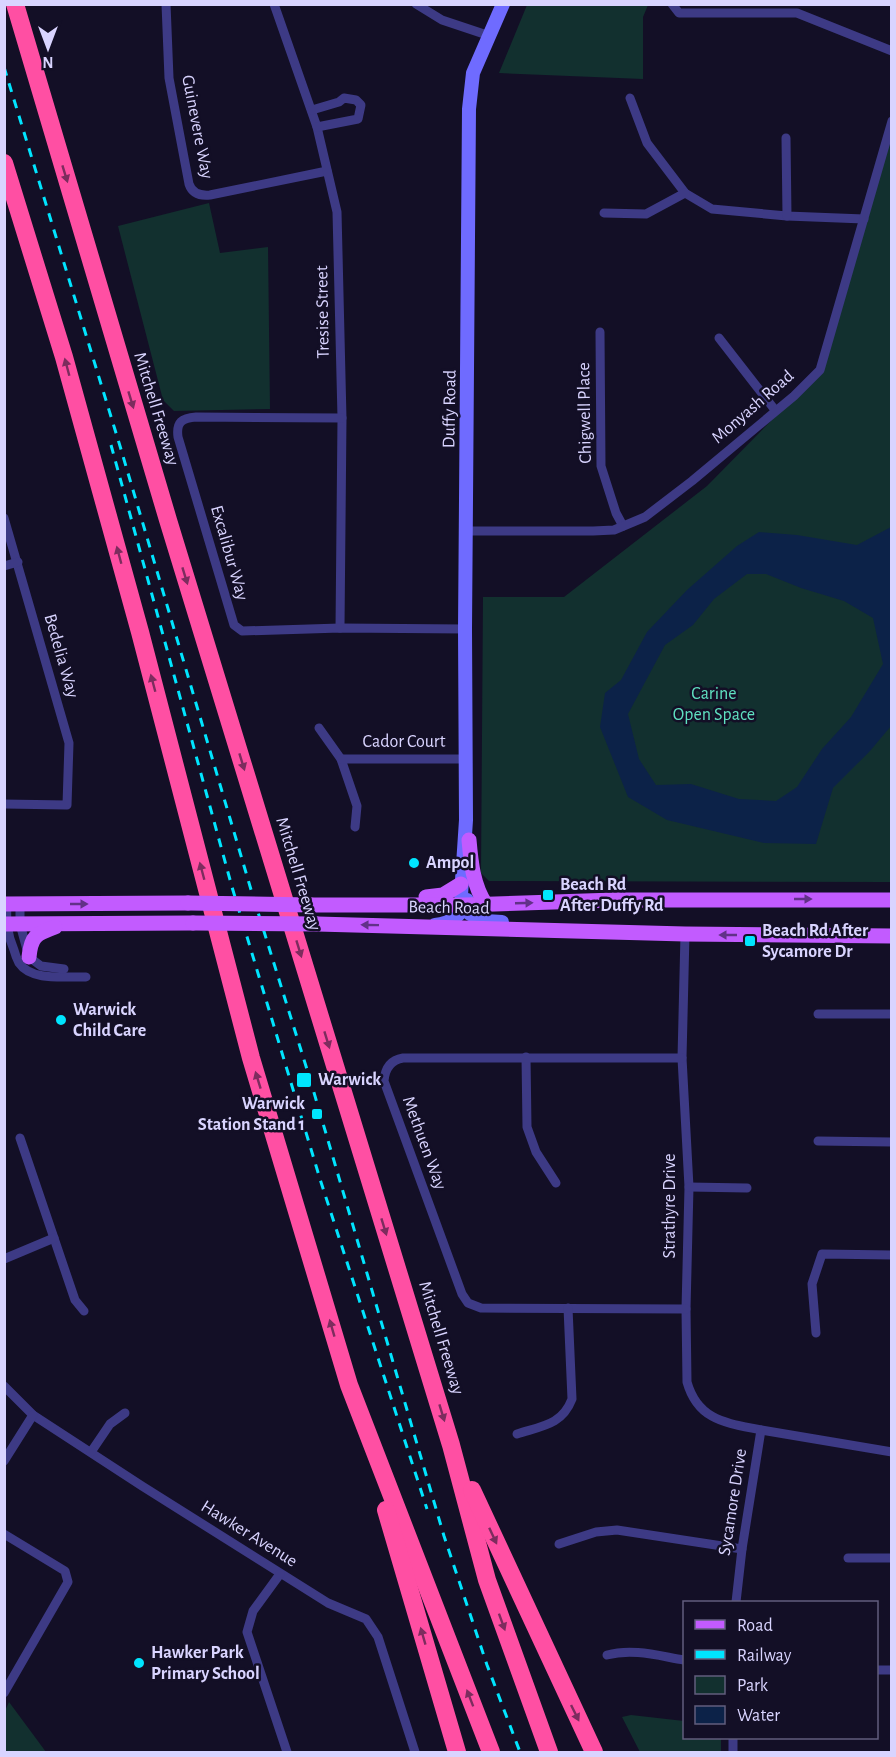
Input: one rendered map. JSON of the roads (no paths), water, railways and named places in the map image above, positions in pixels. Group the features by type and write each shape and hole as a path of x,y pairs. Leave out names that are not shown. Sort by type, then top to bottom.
{"highway":[{"name":"Mitchell Freeway","path":"15,4 161,498 451,1445 487,1580 549,1752"},
{"path":"4,163 64,357 140,632 251,1058 457,1752"},
{"path":"4,173 14,196"},
{"path":"349,1384 491,1752"},
{"path":"451,1445 594,1752"}],"main road":[{"name":"Duffy Road","path":"465,905 461,895 461,884 466,820 465,628 469,109 473,73 503,4"},
{"name":"Duffy Road","path":"465,905 468,895 469,840 466,820"},
{"path":"469,840 471,865 477,888 486,905"},
{"path":"348,905 443,895 461,884"},
{"name":"Beach Road","path":"11,904 486,905 615,900 891,900"},
{"path":"423,927 448,923 465,905 470,914 484,921 553,924 582,931"},
{"name":"Beach Road","path":"10,924 317,924 685,934 891,936"},
{"path":"29,957 30,944 36,935 63,924"}],"street":[{"name":"Guinevere Way","path":"166,4 170,78 192,190 202,195 210,195 327,171"},
{"name":"Tresise Street","path":"274,4 312,110 337,212 342,418 340,628"},
{"path":"416,4 442,20 490,36"},
{"path":"672,4 679,13 799,9 891,51"},
{"path":"312,110 339,102 344,98 356,100 361,105 358,118 317,127"},
{"path":"630,98 647,143 685,193 712,209 787,216 864,219"},
{"name":"Monyash Road","path":"466,531 614,530 645,516 692,481 794,396 820,370 891,121"},
{"path":"786,138 787,216"},
{"path":"604,213 646,214 685,193"},
{"name":"Chigwell Place","path":"600,332 601,466 616,513 623,526"},
{"path":"720,338 775,410"},
{"name":"Excalibur Way","path":"342,418 186,417 180,422 177,433 230,617 236,628 246,631 465,628"},
{"name":"Bedelia Way","path":"4,518 69,743 67,805 4,804"},
{"path":"4,566 18,562"},
{"name":"Cador Court","path":"319,728 341,759 357,806 355,827"},
{"name":"Cador Court","path":"341,759 466,759"},
{"path":"11,904 9,939 24,969 48,976 86,977"},
{"path":"10,924 29,957 41,966 64,969"},
{"name":"Strathyre Drive","path":"685,934 682,1058 689,1187 686,1373 689,1391 705,1413 722,1422 761,1430"},
{"path":"818,1014 891,1014"},
{"path":"526,1057 527,1127 536,1152 556,1183"},
{"name":"Methuen Way","path":"682,1058 403,1058 393,1061 388,1066 384,1081 465,1300 471,1305 481,1308 686,1309"},
{"path":"20,1138 75,1300 84,1311"},
{"path":"818,1141 891,1142"},
{"path":"689,1187 747,1188"},
{"path":"4,1259 54,1238"},
{"path":"816,1333 812,1284 822,1254 891,1255"},
{"path":"517,1434 558,1421 567,1411 572,1399 568,1308"},
{"name":"Hawker Avenue","path":"4,1386 33,1415 280,1574 328,1603 366,1619 378,1637 415,1752"},
{"path":"91,1452 110,1424 125,1413"},
{"path":"4,1461 33,1415"},
{"name":"Sycamore Drive","path":"736,1601 761,1430 891,1452"},
{"path":"559,1544 597,1532 617,1530 742,1549"},
{"path":"4,1534 65,1571 68,1582 4,1693"},
{"path":"848,1558 891,1558"},
{"path":"280,1574 254,1611 247,1632 287,1752"},
{"path":"607,1655 633,1652 683,1660"}],"water":[{"path":"891,527 891,726 833,788 816,844 764,843 667,820 628,797 600,727 605,693 621,680 647,632 687,590 737,546 759,532 797,535 857,545","holes":["747,574 766,574 844,601 873,618 883,664 851,717 822,749 797,787 776,801 739,799 691,784 656,785 639,759 628,714 665,645 693,625 714,599"]}],"railway":[{"path":"4,67 310,1079 444,1536 487,1665 520,1752"},
{"path":"111,445 232,887 320,1179 427,1509"}],"place":[{"name":"Ampol","path":"414,863"},
{"name":"Beach Rd After Duffy Rd","path":"548,895"},
{"name":"Beach Rd After Sycamore Dr","path":"750,941"},
{"name":"Warwick Child Care","path":"61,1020"},
{"name":"Warwick","path":"304,1080"},
{"name":"Warwick Station Stand 1","path":"317,1114"},
{"name":"Hawker Park Primary School","path":"139,1663"}],"park label":[{"name":"Carine Open Space","path":"714,704"}]}
